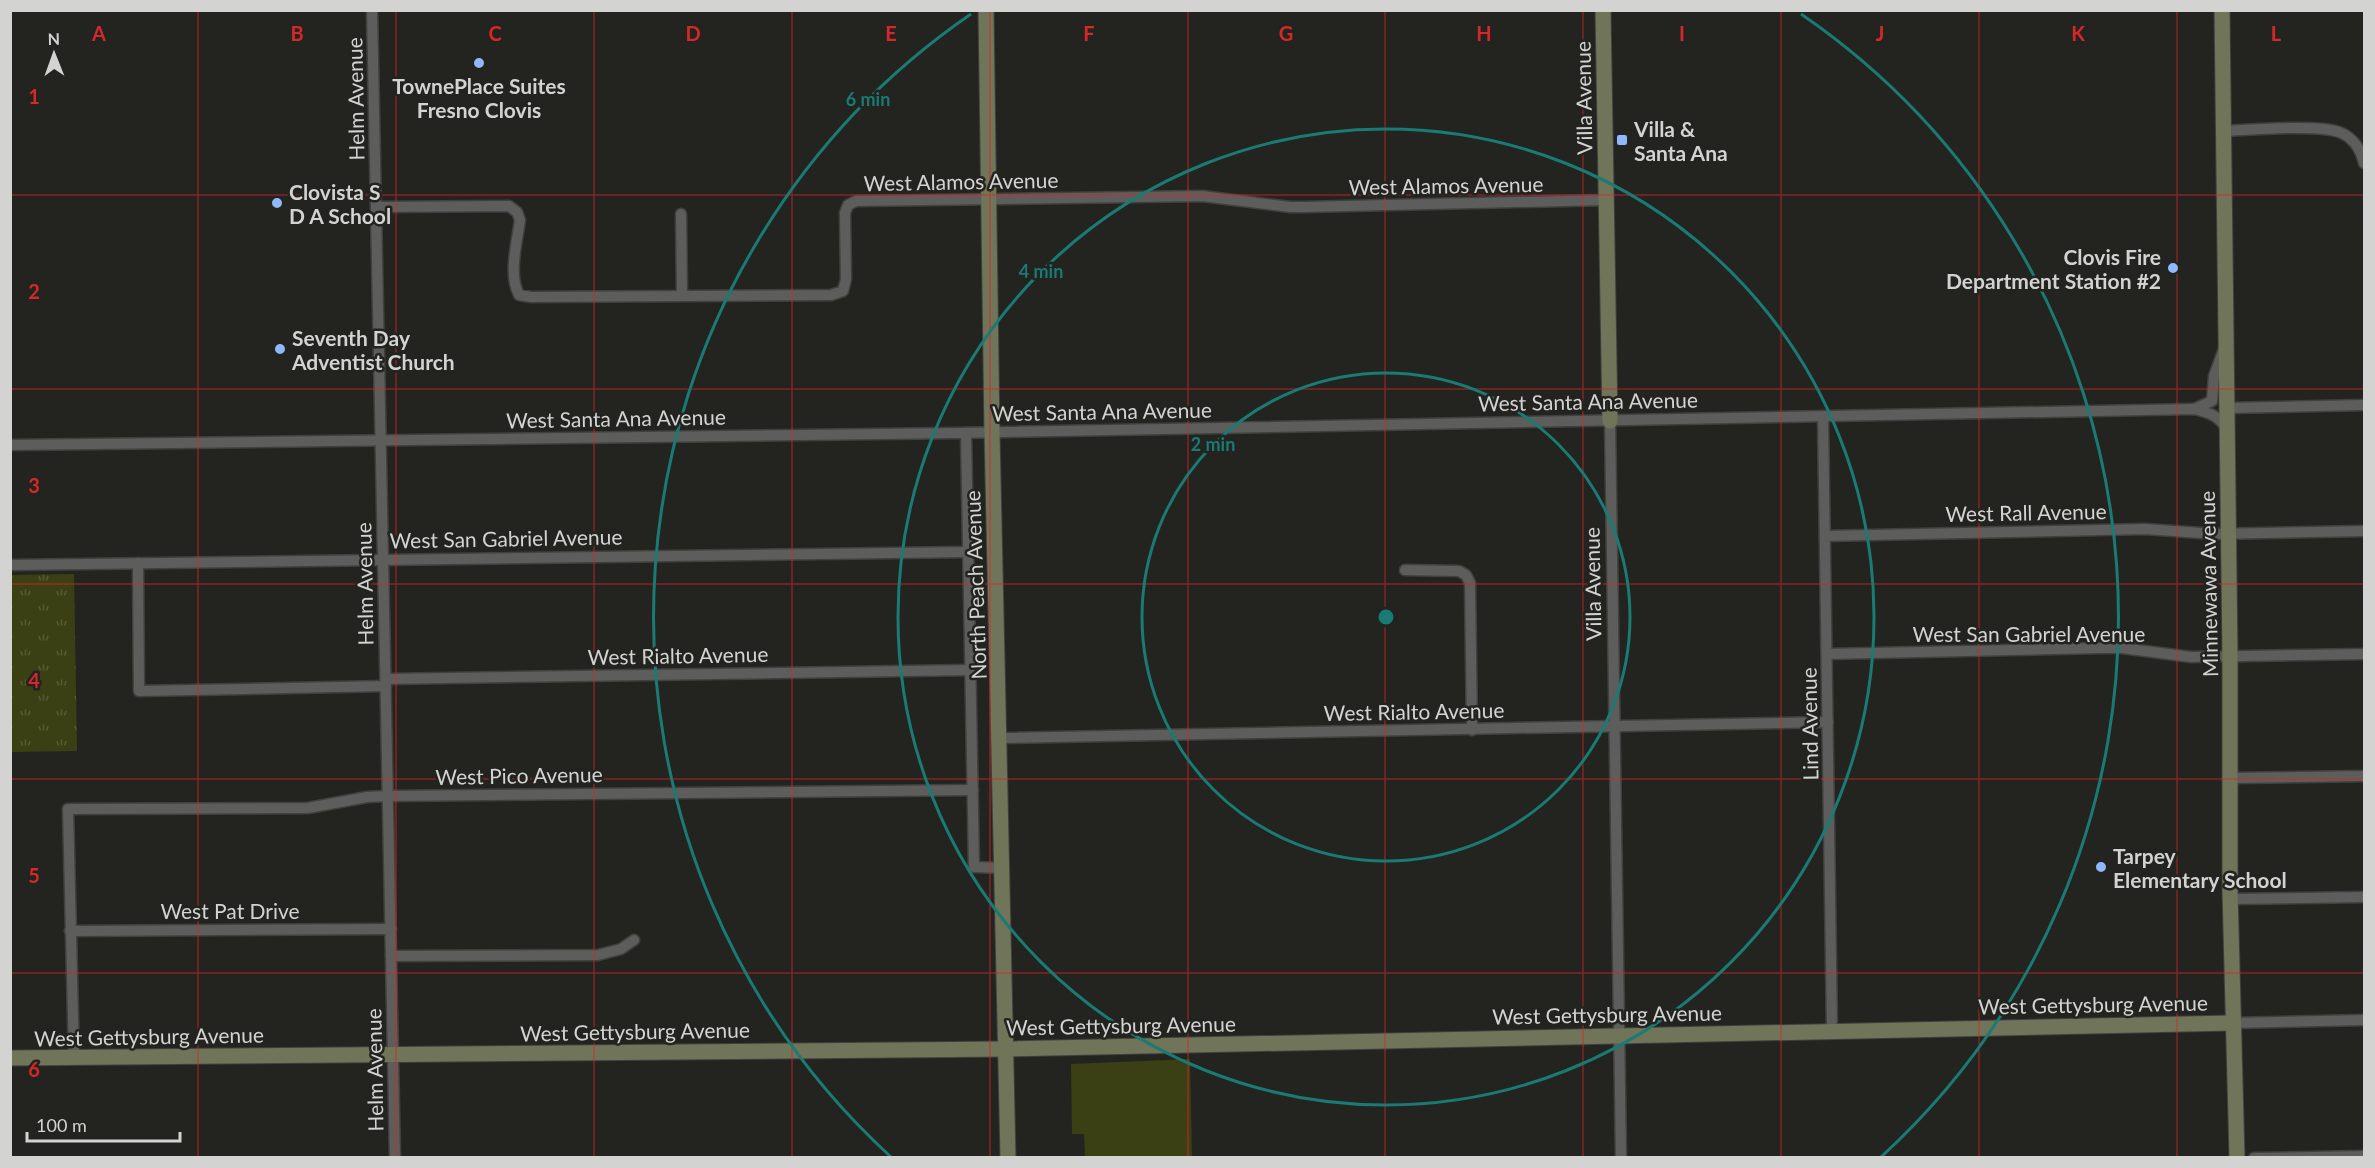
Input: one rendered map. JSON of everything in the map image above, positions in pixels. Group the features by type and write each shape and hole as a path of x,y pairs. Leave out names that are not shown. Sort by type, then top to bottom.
{"street":[{"name":"Helm Avenue","path":"372,10 395,1158"},
{"name":"North Peach Avenue","path":"986,10 992,433 1008,1158"},
{"name":"Villa Avenue","path":"1603,10 1622,1158"},
{"name":"Minnewawa Avenue","path":"2222,10 2230,656 2230,899 2237,1158"},
{"path":"2223,131 2313,129 2340,132 2357,145 2364,163"},
{"name":"West Alamos Avenue","path":"377,207 509,206 517,212 520,220 515,287 519,295 531,297 831,295 843,291 846,279 845,213 848,205 856,201 1202,195 1305,207 1606,200"},
{"path":"681,214 682,295"},
{"path":"2194,409 2212,401 2214,376 2226,344"},
{"path":"2226,408 2364,405"},
{"name":"West Santa Ana Avenue","path":"10,445 992,433 2194,409 2213,414 2227,429"},
{"name":"Lind Avenue","path":"1823,417 1832,1030"},
{"path":"966,433 966,552 974,867 1001,868"},
{"name":"West Rall Avenue","path":"1825,536 2145,529 2198,534 2364,531"},
{"name":"West San Gabriel Avenue","path":"10,565 966,552"},
{"name":"West Rialto Avenue","path":"138,563 139,691 970,670"},
{"path":"1405,570 1459,571 1466,575 1470,582 1472,730"},
{"name":"West San Gabriel Avenue","path":"1827,654 2122,648 2191,657 2364,654"},
{"name":"West Rialto Avenue","path":"1000,738 1828,722"},
{"path":"2230,778 2364,776"},
{"name":"West Pico Avenue","path":"70,931 68,809 308,808 367,797 388,796 973,790"},
{"path":"2230,899 2364,897"},
{"name":"West Pat Drive","path":"70,931 391,929"},
{"path":"70,931 74,1058"},
{"path":"391,956 598,955 621,949 634,940"},
{"path":"2232,1023 2364,1020"},
{"name":"West Gettysburg Avenue","path":"10,1058 1006,1049 1620,1034 2232,1023"},
{"path":"2254,1158 2364,1155"}],"green space":[{"path":"74,574 77,751 11,752 11,575"},
{"path":"1190,1059 1192,1157 1085,1157 1084,1134 1072,1134 1071,1064"}],"place":[{"name":"TownePlace Suites Fresno Clovis","path":"479,63"},
{"name":"Villa & Santa Ana","path":"1622,140"},
{"name":"Clovista S D A School","path":"277,203"},
{"name":"Clovis Fire Department Station #2","path":"2173,268"},
{"name":"Seventh Day Adventist Church","path":"280,349"},
{"name":"Tarpey Elementary School","path":"2101,867"}]}
